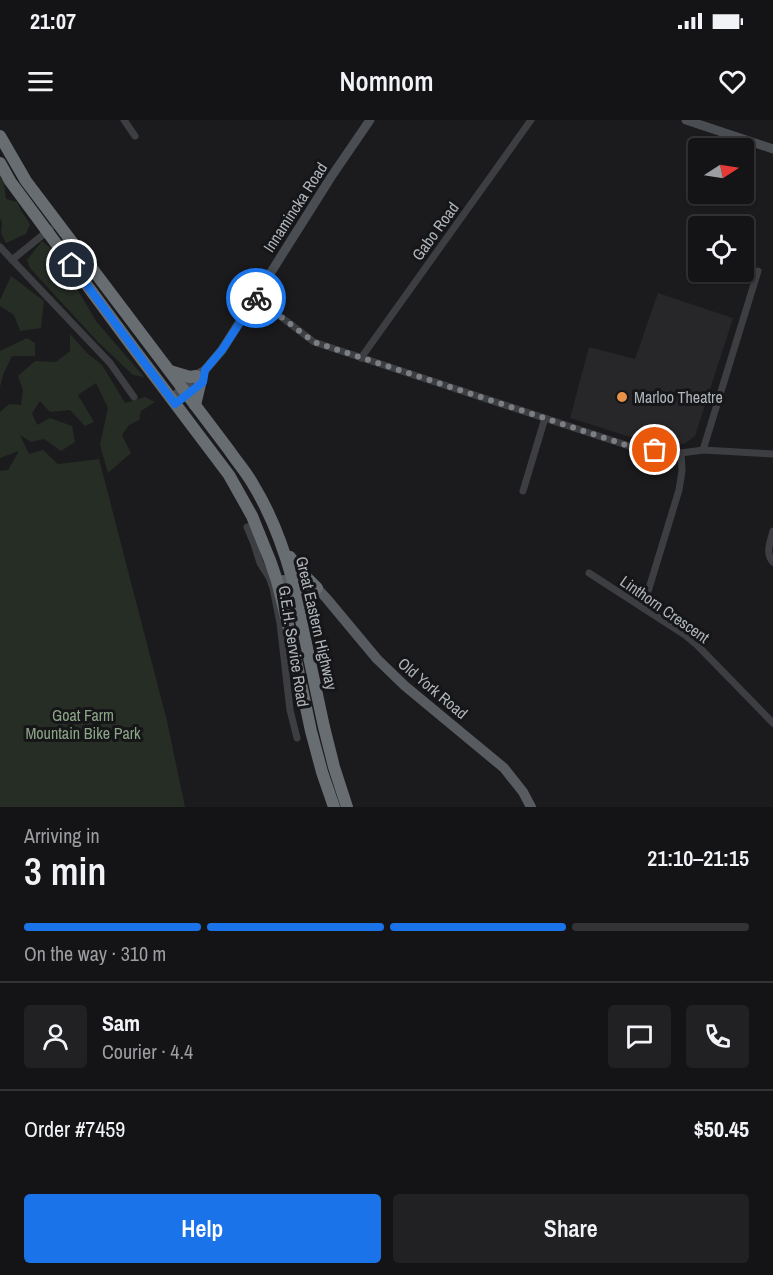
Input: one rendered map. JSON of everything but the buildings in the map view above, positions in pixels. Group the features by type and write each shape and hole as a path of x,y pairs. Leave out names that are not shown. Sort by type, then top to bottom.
{"highway":[{"name":"Great Eastern Highway","path":"0,136 52,227 173,401 229,475 252,516 258,542 278,586 314,741 333,807"},
{"name":"Great Eastern Highway","path":"0,163 10,182 52,227 170,371 253,485 267,508 293,584 326,737 347,807"},
{"path":"170,371 200,377 195,405"},
{"path":"278,537 292,562 317,588 301,603 299,610"}],"main road":[{"name":"Innamincka Road","path":"173,401 200,377 222,350 331,177 370,120"},
{"path":"686,120 773,149"},
{"path":"278,586 293,584 308,591 317,588"},
{"name":"Old York Road","path":"317,588 377,659 405,686 504,768 523,792 531,807"}],"street":[{"path":"124,120 135,136"},
{"name":"Gabo Road","path":"361,358 531,120"},
{"path":"12,260 52,227"},
{"path":"0,248 110,363 134,397"},
{"path":"703,450 758,271"},
{"path":"255,297 314,342 629,446 681,453 703,450 773,454"},
{"path":"523,491 545,418"},
{"path":"643,608 679,490 682,471 681,453"},
{"name":"G.E.H. Service Road","path":"247,527 258,542 260,563 269,577 275,600 280,623 290,710 297,738"},
{"path":"773,531 768,551 773,562"},
{"path":"258,542 278,537"},
{"name":"Linthorn Crescent","path":"589,573 697,645 773,723"}],"shaded area":[{"path":"658,293 733,318 695,436 684,444 640,440 570,418 589,347 635,359"}],"green space":[{"path":"0,177 4,183 6,199 17,202 30,224 26,234 6,243 1,233"},
{"path":"42,241 56,253 96,321 144,377 133,375 98,342 30,268 27,260"},
{"path":"11,276 44,301 41,328 20,331 14,315 0,306 0,300"},
{"name":"Goat Farm Mountain Bike Park","path":"70,334 87,353 102,365 125,403 145,397 155,402 141,411 139,420 129,425 122,435 131,453 108,473 100,445 108,408 96,383 78,395 94,422 85,426 70,410 50,412 40,401 32,413 37,425 50,418 72,426 75,442 61,451 44,439 31,442 20,435 29,454 43,450 58,464 99,459 167,721 185,807 0,807 0,471 8,470 19,451 0,458 0,412 9,404 21,405 23,390 18,376 35,361 56,362 70,351"},
{"path":"27,338 35,343 35,356 12,356 0,387 0,351"}],"way so far":[{"path":"256,298 314,342 629,446 655,450"}],"place":[{"name":"Marloo Theatre","path":"622,397"}],"route":[{"path":"72,265 175,404 203,382 205,370 222,350 256,298"}]}
